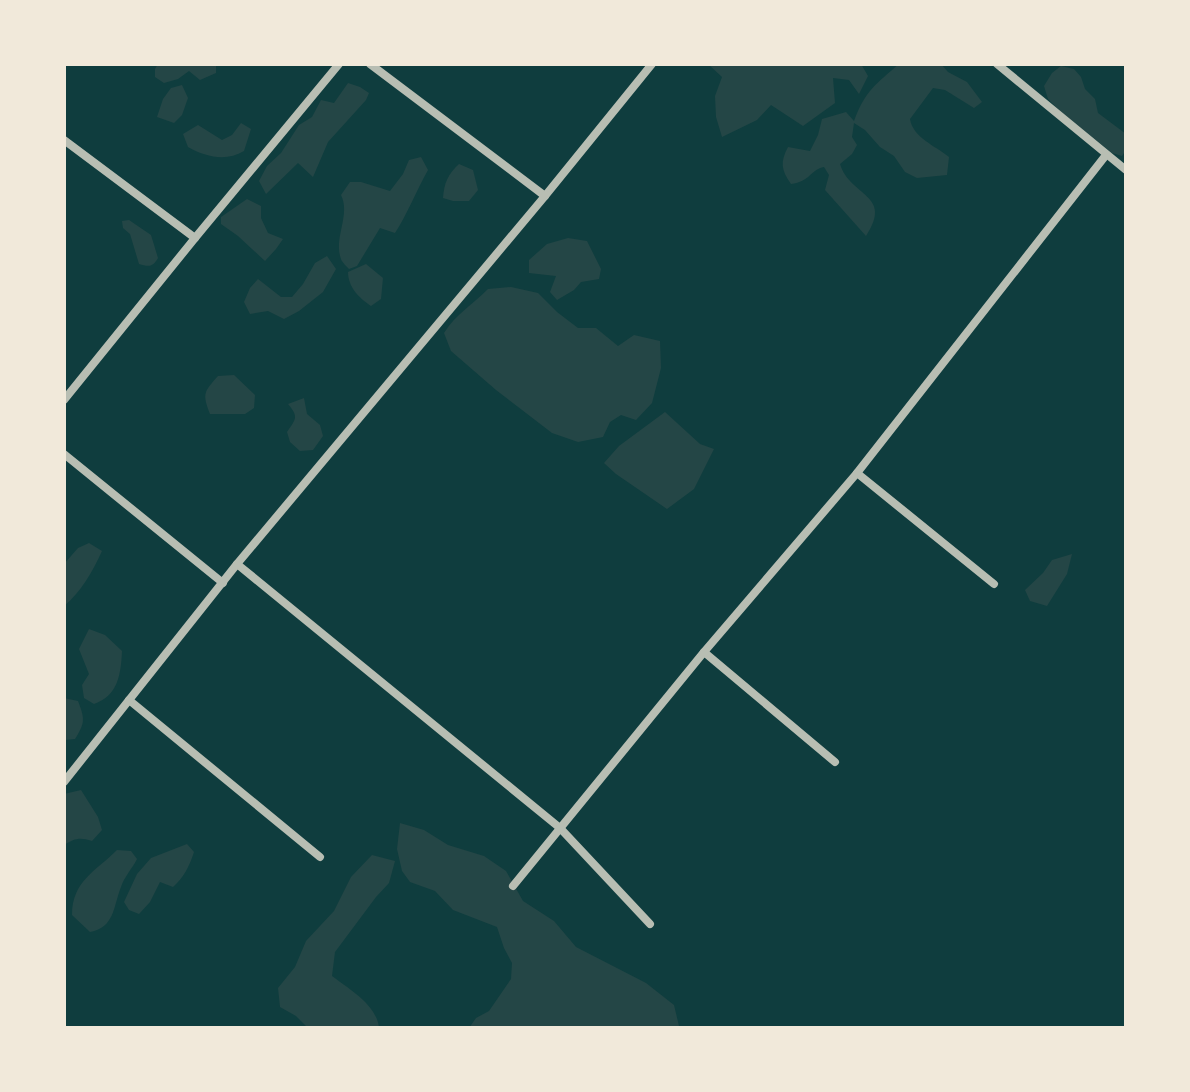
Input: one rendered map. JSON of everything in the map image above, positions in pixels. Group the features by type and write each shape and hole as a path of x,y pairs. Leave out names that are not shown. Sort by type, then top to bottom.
{"street":[{"path":"64,400 339,64"},
{"path":"370,64 545,196"},
{"path":"64,782 237,564 652,64"},
{"path":"997,64 1126,170"},
{"path":"64,140 195,238"},
{"path":"513,886 704,652 857,473 1106,155"},
{"path":"64,454 223,583"},
{"path":"857,473 994,584"},
{"path":"237,564 560,828 650,924"},
{"path":"704,652 835,762"},
{"path":"129,700 320,857"}],"shaded area":[{"path":"158,64 216,64 216,73 200,80 189,71 178,79 164,83 155,77"},
{"path":"708,64 861,64 868,76 859,94 849,80 833,78 835,103 803,126 771,105 757,120 722,137 716,117 715,96 722,77"},
{"path":"899,64 941,64 948,72 967,82 982,102 974,108 945,90 933,88 910,119 920,136 949,157 947,175 917,178 905,172 894,156 854,123 852,137 857,145 840,164 845,175 873,203 873,222 866,236 825,190 829,175 824,167 791,184 783,162 788,147 810,151 822,119 846,112 854,121 867,95"},
{"path":"1061,66 1074,69 1085,89 1095,99 1098,113 1126,134 1126,150 1122,156 1112,153 1048,99 1044,86"},
{"path":"348,83 369,93 328,142 313,177 298,163 266,194 259,181 267,166 281,153 299,125 312,117 321,100 334,103"},
{"path":"182,85 188,98 182,115 174,123 157,117 163,99 171,88"},
{"path":"241,123 251,129 244,151 230,156 209,156 188,147 183,134 198,125 222,140 232,135"},
{"path":"421,157 428,170 395,233 380,228 357,266 349,269 341,260 339,251 344,210 341,195 350,182 361,182 390,191 409,160"},
{"path":"459,164 473,170 478,190 469,201 443,198 447,179"},
{"path":"247,199 261,206 261,218 268,233 283,239 265,261 221,224 221,217"},
{"path":"129,220 151,235 158,258 152,265 139,264 130,234 123,228 122,221"},
{"path":"568,238 587,241 601,269 599,279 581,282 557,300 550,292 556,276 529,273 529,260 547,244"},
{"path":"327,256 336,269 323,292 299,311 284,319 268,311 250,314 244,302 258,279 281,297 292,297 315,263"},
{"path":"366,264 383,278 381,299 371,306 355,292 348,277 348,272"},
{"path":"511,287 538,293 578,328 596,328 618,346 634,335 660,341 661,368 652,403 636,420 621,415 610,422 603,437 578,442 552,433 496,390 451,351 444,333 488,289"},
{"path":"234,375 255,395 254,408 245,414 210,414 205,397 207,390 218,376"},
{"path":"304,398 307,414 320,425 323,436 313,450 300,451 290,442 287,432 295,418 288,404"},
{"path":"665,412 700,444 714,449 694,489 667,509 604,463 619,446"},
{"path":"89,543 102,551 86,581 64,606 64,564 78,548"},
{"path":"1072,554 1067,574 1047,606 1030,601 1025,590 1052,560"},
{"path":"89,629 105,635 122,651 117,683 108,696 94,704 84,698 82,685 89,674 79,649"},
{"path":"64,698 78,701 82,712 82,725 75,739 64,738"},
{"path":"81,790 98,817 102,830 92,841 78,839 64,845 64,794"},
{"path":"400,823 424,830 448,845 484,856 506,871 523,901 554,921 576,947 646,983 674,1005 679,1026 469,1028 476,1018 489,1011 511,979 512,963 497,927 453,910 435,891 410,882 402,871 397,849"},
{"path":"187,844 194,852 188,867 173,887 160,882 150,902 139,914 129,910 124,902 137,874 151,858"},
{"path":"117,850 131,851 137,859 122,883 109,921 90,932 72,915 76,893"},
{"path":"372,855 395,861 389,883 335,952 332,976 368,1005 379,1028 308,1028 280,1007 278,988 295,967 306,941 334,911 351,877"}]}
